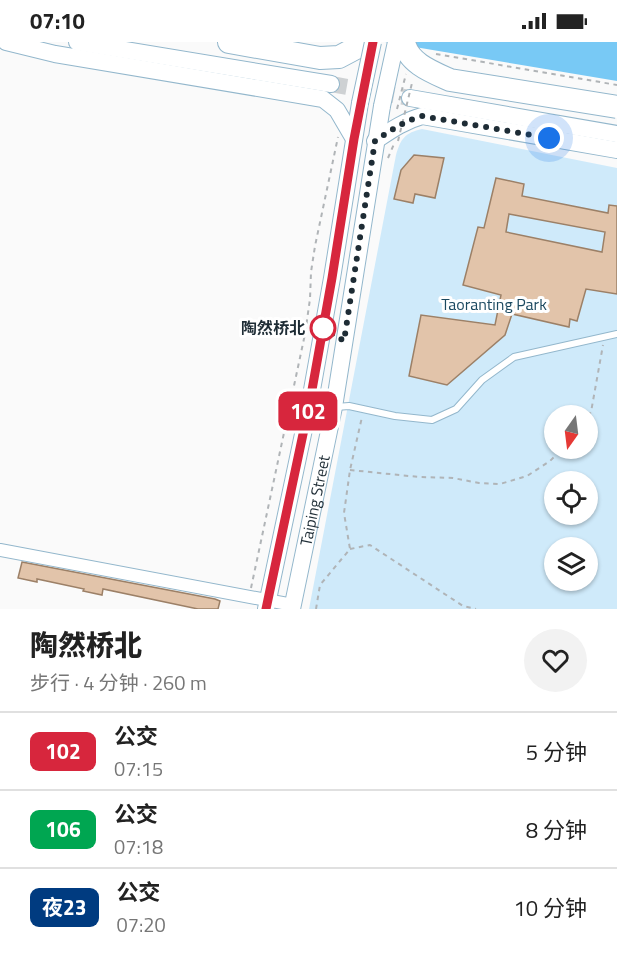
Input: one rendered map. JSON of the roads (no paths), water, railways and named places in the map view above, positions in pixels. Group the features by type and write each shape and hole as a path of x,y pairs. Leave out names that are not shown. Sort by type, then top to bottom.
{"highway":[{"path":"229,42 320,58 339,57 362,44"},
{"path":"406,46 430,72 450,80 617,107"}],"main road":[{"path":"6,42 55,54 322,99 337,110 354,139"},
{"path":"77,42 331,84"},
{"name":"Taiping Street","path":"267,604 310,401 332,278 360,103 362,44"},
{"name":"Taiping Street","path":"292,607 334,407 375,141 390,108 406,46"},
{"path":"411,90 617,134"},
{"path":"375,141 393,129 422,116 617,150"}],"street":[{"path":"0,550 249,596 267,604 292,607"}],"lane":[{"path":"334,407 348,406 395,416 432,420 456,409 482,380 514,357 617,333"}],"water":[{"path":"385,42 617,42 617,81"}],"tunnel":[{"path":"331,84 410,98"}],"place":[{"name":"陶然桥北","path":"323,328"}],"park label":[{"name":"Taoranting Park","path":"494,304"}]}
